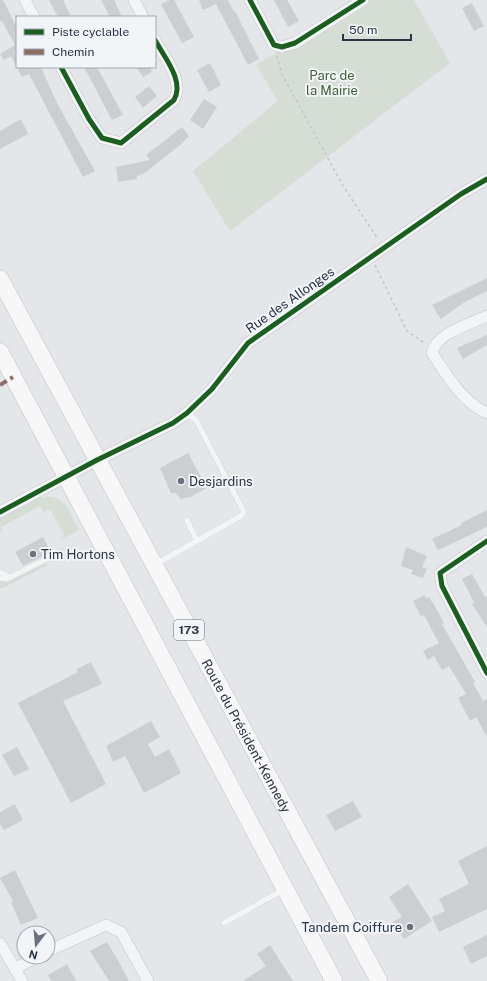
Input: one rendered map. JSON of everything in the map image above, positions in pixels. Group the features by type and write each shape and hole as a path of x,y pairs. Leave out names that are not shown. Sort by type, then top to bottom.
{"main road":[{"name":"Route du Président-Kennedy","path":"0,279 379,981"},
{"name":"173","path":"0,352 334,981"}],"street":[{"path":"24,0 33,16"},
{"path":"134,0 142,16"},
{"path":"250,0 274,44 282,47 295,44 363,0"},
{"path":"62,68 89,119 102,138 121,143 174,100 178,93 177,82 156,42"},
{"name":"Rue des Allonges","path":"0,512 97,460 174,423 187,413 212,389 248,343 461,194 487,179"},
{"path":"487,316 445,336 434,346 432,354 457,390 480,410 487,413"},
{"path":"487,542 440,573 442,586 487,673"},
{"path":"56,947 106,925 121,932 148,981"},
{"path":"0,943 22,981"},
{"path":"15,969 22,965"}],"lane":[{"path":"154,565 241,516 244,512 196,420 187,413"},
{"path":"187,520 197,541"},
{"path":"0,578 10,578 60,552"},
{"path":"0,572 10,578"},
{"path":"224,923 285,889"}],"path":[{"path":"274,44 282,74 339,179 384,247"},
{"path":"371,257 407,330 423,343 434,346"}],"green space":[{"name":"Parc de la Mairie","path":"363,0 414,0 450,63 230,231 193,171 278,101 256,65"},
{"path":"41,496 42,498 54,497 64,504 65,503 79,530 60,540 64,535 50,509 44,512 40,506 1,527 3,532 0,531 0,518"},
{"path":"44,564 48,565 3,588 0,588 0,581 8,582"}],"building":[{"path":"0,0 3,0 16,26 16,66 11,56 4,60 0,54 15,45 2,21 0,22"},
{"path":"49,0 63,0 71,16 57,16"},
{"path":"101,0 114,0 122,16 109,16"},
{"path":"174,0 194,37 182,43 161,4"},
{"path":"199,0 228,0 259,59 248,65 216,4 203,10"},
{"path":"274,0 287,0 299,21 288,27"},
{"path":"472,3 484,26 474,31 462,8"},
{"path":"210,63 221,85 209,92 197,70"},
{"path":"17,68 41,68 58,105 95,171 83,177 29,74 22,77"},
{"path":"85,68 98,68 123,115 112,120"},
{"path":"137,68 150,68 152,72 143,77"},
{"path":"149,86 157,96 143,108 135,97"},
{"path":"204,99 217,107 203,129 190,120"},
{"path":"21,119 28,134 0,149 0,131"},
{"path":"182,127 189,136 180,145 145,173 137,176 137,179 118,182 116,167 150,160 146,155"},
{"path":"487,278 487,291 463,303 441,319 432,305"},
{"path":"487,335 487,345 463,359 457,348"},
{"path":"188,453 207,488 190,497 181,499 176,493 171,493 160,468"},
{"path":"487,510 487,527 438,550 432,539 462,525 461,523"},
{"path":"43,537 51,552 23,566 15,552"},
{"path":"406,547 427,556 422,567 427,569 423,578 411,574 413,570 401,566"},
{"path":"472,574 485,597 487,596 487,627 472,604 474,602 462,579"},
{"path":"425,595 426,598 429,597 432,601 444,623 442,624 475,682 473,683 483,701 487,699 487,737 476,717 470,721 458,698 466,694 449,666 442,670 434,656 428,660 423,651 439,643 424,615 421,616 413,601"},
{"path":"91,662 102,684 63,701 106,784 71,803 18,703 78,672 77,669"},
{"path":"151,721 160,737 148,744 155,757 169,749 181,773 144,793 125,756 113,762 106,746"},
{"path":"17,747 29,769 14,776 2,755"},
{"path":"353,801 362,817 335,831 326,815"},
{"path":"15,804 23,820 4,830 0,824 0,812"},
{"path":"487,846 487,909 439,932 432,917 445,911 439,899 469,884 458,861"},
{"path":"15,870 38,918 21,925 11,902 13,901 0,878"},
{"path":"408,884 432,921 404,939 393,922 402,917 389,897"},
{"path":"487,935 487,956 471,964 463,947"},
{"path":"107,942 129,981 109,981 90,951"},
{"path":"270,945 293,981 243,981 266,966 257,954"},
{"path":"67,964 76,981 51,981 48,975"}],"marked path":[{"path":"0,385 13,377"}],"cycle path":[{"path":"250,0 274,45 282,47 295,43 363,0"},
{"path":"62,68 89,119 102,138 121,143 174,100 177,93 177,85 172,69 156,42"},
{"path":"0,512 97,460 173,423 187,413 212,389 248,343 461,194 487,179"},
{"path":"487,541 440,573 442,586 487,673"}],"place":[{"name":"Desjardins","path":"181,481"},
{"name":"Tim Hortons","path":"33,554"},
{"name":"Tandem Coiffure","path":"410,927"}]}
